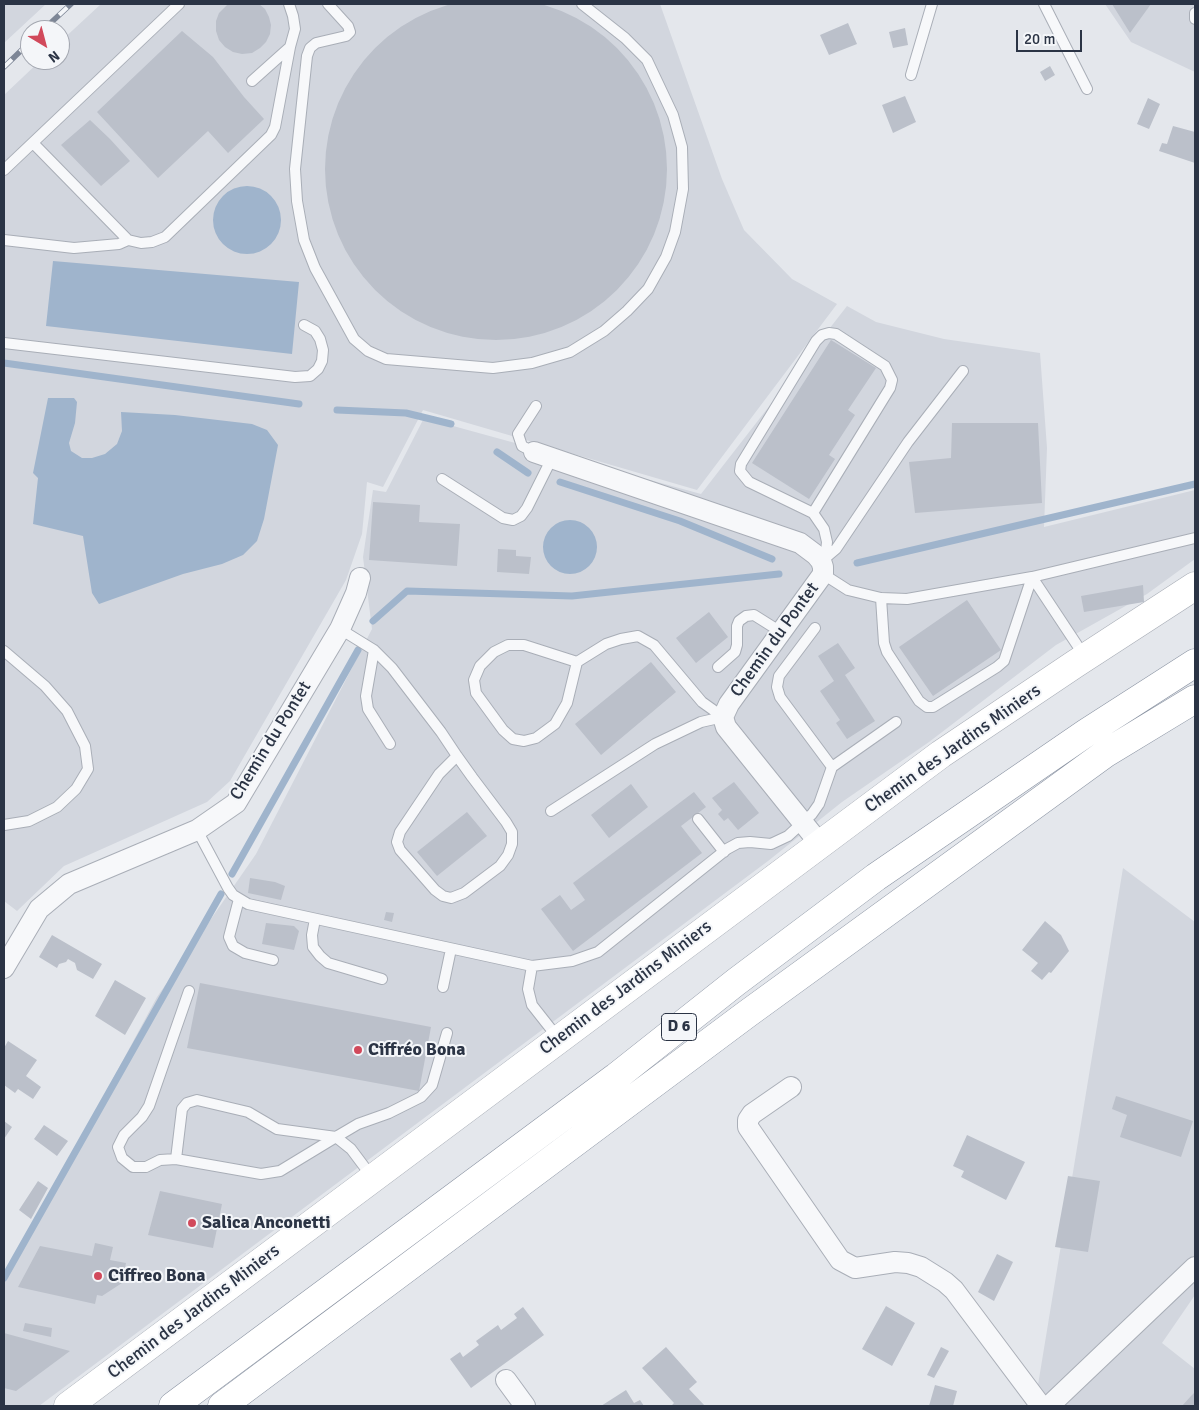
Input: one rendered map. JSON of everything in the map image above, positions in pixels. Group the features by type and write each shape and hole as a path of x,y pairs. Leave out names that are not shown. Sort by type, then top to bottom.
{"main road":[{"name":"Chemin des Jardins Miniers","path":"68,1406 941,754 1195,586"},
{"path":"616,1077 763,943 895,846 1195,643"},
{"name":"D 6","path":"173,1406 616,1077 736,982 876,877 1086,733 1195,663"},
{"name":"D 6","path":"222,1406 747,1014 1106,752 1195,699"}],"street":[{"name":"Chemin du Pontet","path":"543,455 800,543 816,555 822,568 729,704 723,717 726,728 820,844"},
{"name":"Chemin du Pontet","path":"4,968 39,909 69,884 198,830 236,803 340,629 356,593 360,578"},
{"path":"791,1087 752,1114 748,1120 748,1126 840,1260 855,1268 895,1262 908,1263 921,1267 945,1282 954,1290 1041,1406"},
{"path":"1049,1406 1195,1267"},
{"path":"506,1380 525,1406"}],"lane":[{"path":"4,170 179,4"},
{"path":"33,143 128,240 141,243 152,242 165,237 271,135 275,127 295,29 289,4"},
{"path":"328,4 348,26 350,32 346,36 316,43 310,48 307,56 294,169 304,240 315,268 354,339 368,351 386,359 494,368 532,363 570,352 604,331 628,311 648,289 666,257 675,232 683,189 682,147 673,115 647,60 625,38 582,4"},
{"path":"911,75 932,4"},
{"path":"1044,4 1087,89"},
{"path":"1195,13 1195,19"},
{"path":"252,81 290,47"},
{"path":"4,240 74,248 119,244 128,240"},
{"path":"4,343 295,377 310,376 318,369 324,350 315,330 304,324"},
{"path":"813,513 890,388 892,380 885,366 836,334 829,333 822,335 816,341 741,464 740,471 749,482 813,513 824,529 827,542 822,568"},
{"path":"822,568 908,442 963,371"},
{"path":"442,479 503,518 513,520 521,516 527,508 543,455 522,446 518,434 536,406"},
{"path":"822,568 848,590 881,598 907,599 1032,577 1195,538"},
{"path":"881,598 884,642 887,652 919,701 926,707 933,708 1004,661 1032,577"},
{"path":"1032,577 1085,658"},
{"path":"718,667 735,652 737,626 739,621 746,616 754,615 780,632"},
{"path":"815,628 779,676 777,687 780,697 832,767"},
{"path":"340,629 374,650 392,668 506,822 512,832 512,844 508,855 500,866 464,893 451,898 443,896 435,890 400,850 397,842 400,832 439,774 457,756"},
{"path":"577,662 524,645 508,645 494,652 480,666 474,680 476,693 503,730 513,739 524,741 536,738 555,724 567,703 577,662 606,644 638,636 654,645 702,702 723,717"},
{"path":"374,650 366,696 368,709 390,744"},
{"path":"4,651 45,686 67,711 85,746 88,769 76,790 58,807 29,821 4,824"},
{"path":"551,811 655,744 701,722 723,717"},
{"path":"198,830 228,888 239,899 248,904 532,966 572,962 598,952 738,843 771,844 788,836 812,814 819,804 832,767 896,722"},
{"path":"698,819 724,852"},
{"path":"239,899 229,937 233,946 245,953 273,960"},
{"path":"315,919 312,936 313,947 320,956 328,963 382,979"},
{"path":"444,987 451,949"},
{"path":"532,966 528,989 532,1005 559,1039"},
{"path":"189,992 149,1106 142,1117 124,1135 118,1147 122,1158 133,1167 146,1167 160,1160 176,1158 261,1174 280,1171 358,1124 389,1114 421,1097 432,1085 447,1033"},
{"path":"176,1158 182,1109 187,1103 197,1100 248,1112 277,1129 336,1137 351,1149 373,1178"}],"shaded area":[{"path":"4,4 46,4 29,20 20,20 20,28 4,43"},
{"path":"101,4 660,4 722,179 744,230 792,279 837,304 697,490 423,410 383,487 367,482 362,534 346,580 230,781 207,802 64,866 17,911 4,901 4,95 30,70 70,70 70,33"},
{"path":"1105,4 1195,4 1195,72 1131,42"},
{"path":"847,306 876,322 944,339 1040,353 1047,448 1044,527 1195,490 1195,559 1147,594 1056,645 929,742 842,802 768,861 39,1406 4,1405 4,1281 157,997 256,854 372,629 363,557 373,490 386,492 424,418 701,494"},
{"path":"1123,868 1195,922 1195,1295 1162,1343 1195,1369 1195,1406 1030,1406 1037,1391"}],"water":[{"path":"240,186 254,186 266,191 276,201 281,213 281,227 276,239 266,249 254,254 240,254 228,249 218,239 213,227 213,213 218,201 228,191"},
{"path":"53,261 299,282 292,354 46,326"},
{"path":"48,398 74,398 77,402 75,423 69,443 71,451 82,458 92,458 105,454 117,444 122,431 121,412 175,415 252,424 267,430 278,445 264,519 257,541 243,555 222,564 183,574 99,604 92,593 83,536 33,524 38,478 33,473"},
{"path":"570,520 580,522 589,528 595,537 597,547 595,557 589,566 580,572 570,574 560,572 551,566 545,557 543,547 545,537 551,528 560,522"}],"building":[{"path":"496,-2 529,1 561,11 591,27 617,48 638,74 654,104 664,136 667,169 664,202 654,234 638,264 617,290 591,311 561,327 529,337 496,340 463,337 431,327 401,311 375,290 354,264 338,234 328,202 325,169 328,136 338,104 354,74 375,48 401,27 431,11 463,1"},
{"path":"228,4 259,4 265,9 269,17 271,25 270,34 266,42 252,53 242,54 233,52 219,40 216,31 216,21 219,13"},
{"path":"1112,4 1151,4 1130,33"},
{"path":"848,23 857,44 829,55 820,35"},
{"path":"905,28 908,45 893,48 889,32"},
{"path":"182,31 213,57 264,119 228,153 208,131 158,178 97,112"},
{"path":"1050,66 1055,75 1045,81 1040,72"},
{"path":"905,96 916,122 893,133 882,105"},
{"path":"1148,98 1160,104 1149,129 1137,124"},
{"path":"90,120 130,161 101,186 61,145"},
{"path":"1173,126 1195,132 1195,163 1159,151 1162,143 1167,144"},
{"path":"831,340 876,368 848,410 855,415 829,455 835,459 809,499 752,463"},
{"path":"952,423 1038,423 1042,503 915,513 909,462 951,458"},
{"path":"373,502 420,505 419,522 460,524 457,566 369,560"},
{"path":"498,549 516,550 516,556 531,557 529,574 497,572"},
{"path":"1143,585 1144,602 1084,612 1081,596"},
{"path":"967,600 1001,650 933,696 899,647"},
{"path":"709,612 728,637 696,663 676,638"},
{"path":"838,643 855,668 845,675 875,721 847,739 836,723 840,720 820,691 834,681 818,656"},
{"path":"651,662 676,692 601,755 575,724"},
{"path":"734,782 759,813 738,830 728,818 724,821 718,814 722,810 712,798"},
{"path":"631,784 648,807 609,838 591,815"},
{"path":"694,792 706,807 681,826 702,853 573,951 541,909 560,895 571,910 585,900 573,883"},
{"path":"467,812 487,836 437,876 417,852"},
{"path":"250,878 275,882 285,886 281,900 248,893"},
{"path":"386,912 394,913 392,922 384,920"},
{"path":"1045,921 1061,935 1069,951 1051,973 1049,972 1042,980 1031,971 1038,963 1022,950"},
{"path":"266,923 294,926 299,931 294,950 262,944"},
{"path":"52,935 102,964 93,979 77,970 75,963 68,959 66,962 59,964 57,968 39,957"},
{"path":"115,980 146,998 125,1035 95,1016"},
{"path":"200,983 431,1027 419,1091 187,1048"},
{"path":"8,1041 37,1060 26,1076 41,1087 33,1099 18,1089 15,1093 4,1085 4,1048"},
{"path":"1116,1096 1193,1121 1181,1157 1120,1137 1127,1115 1112,1109"},
{"path":"4,1121 12,1127 4,1139"},
{"path":"44,1125 68,1141 57,1156 34,1139"},
{"path":"967,1135 1025,1162 1006,1200 961,1177 964,1171 953,1166"},
{"path":"1068,1176 1100,1181 1088,1252 1055,1247"},
{"path":"38,1181 48,1188 31,1219 19,1210"},
{"path":"160,1191 222,1204 213,1248 148,1235"},
{"path":"95,1243 113,1247 110,1260 126,1263 122,1283 102,1296 97,1295 95,1304 18,1287 40,1246 92,1256"},
{"path":"997,1254 1013,1262 994,1301 978,1292"},
{"path":"886,1306 915,1323 892,1366 862,1349"},
{"path":"523,1307 544,1335 471,1388 450,1359 460,1352 463,1357 479,1345 476,1341 498,1325 501,1330 517,1318 514,1314"},
{"path":"25,1323 52,1328 51,1337 23,1331"},
{"path":"4,1333 70,1351 16,1391 4,1388"},
{"path":"666,1347 697,1382 689,1389 705,1406 671,1406 674,1403 642,1368"},
{"path":"941,1347 949,1351 934,1378 927,1375"},
{"path":"935,1385 957,1391 953,1406 929,1406"},
{"path":"626,1390 634,1403 640,1400 644,1406 601,1406"},
{"path":"1195,1392 1195,1406 1182,1406 1191,1396"}],"waterway":[{"path":"4,363 299,404"},
{"path":"337,410 406,413 451,424"},
{"path":"497,452 528,473"},
{"path":"560,482 680,521 772,559"},
{"path":"857,563 1195,484"},
{"path":"373,621 407,591 572,596 779,574"},
{"path":"232,874 358,650"},
{"path":"4,1278 221,894"}],"railway":[{"path":"54,20 71,4"},
{"path":"4,67 20,52"}],"place":[{"name":"Ciffréo Bona","path":"358,1050"},
{"name":"Salica Anconetti","path":"192,1223"},
{"name":"Ciffreo Bona","path":"98,1276"}]}
